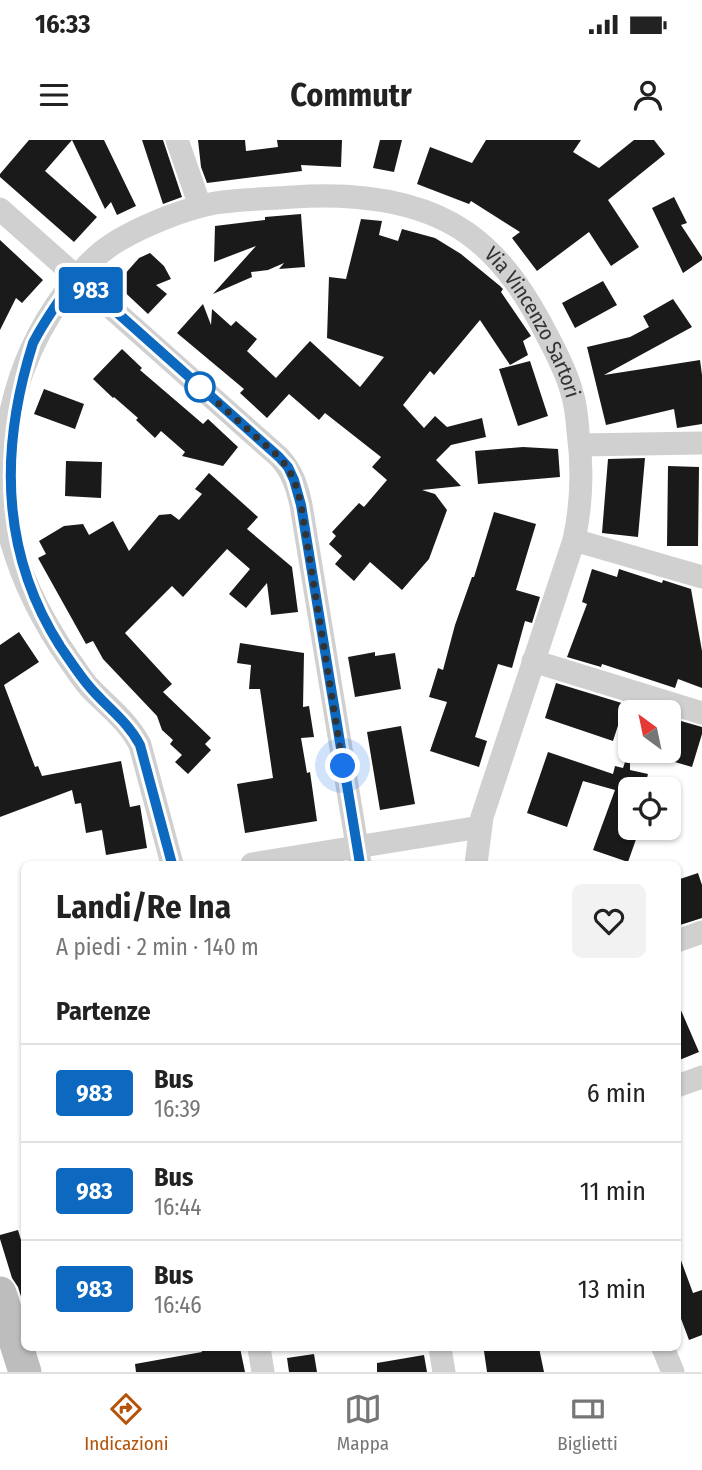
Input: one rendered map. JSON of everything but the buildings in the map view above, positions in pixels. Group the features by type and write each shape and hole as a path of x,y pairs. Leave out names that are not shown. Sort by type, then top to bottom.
{"street":[{"path":"177,140 200,206"},
{"name":"Via Vincenzo Sartori","path":"171,861 140,745 125,722 87,685 49,629 24,579 6,517 2,485 6,431 16,389 37,335 76,276 96,257 120,239 200,206 300,196 360,197 390,202 419,210 456,226 474,238 495,256 533,307 555,350 572,393 580,445 582,486 574,540 480,827 476,861"},
{"path":"0,209 285,463 294,480 301,505 358,855"},
{"path":"580,445 702,443"},
{"path":"574,540 702,577"},
{"path":"533,661 702,713"},
{"path":"287,861 358,855 480,827"},
{"path":"681,940 702,932"},
{"path":"681,1085 702,1077"},
{"path":"0,1293 25,1372"},
{"path":"260,1351 263,1372"},
{"path":"440,1351 444,1372"},
{"path":"664,1351 673,1372"}],"bus line":[{"name":"983","path":"171,861 140,745 125,722 87,685 49,629 24,579 6,517 2,485 6,431 16,389 37,335 76,276 288,467 301,505 360,861"}],"route":[{"path":"200,387 279,457 288,467 296,484 343,766"}]}
